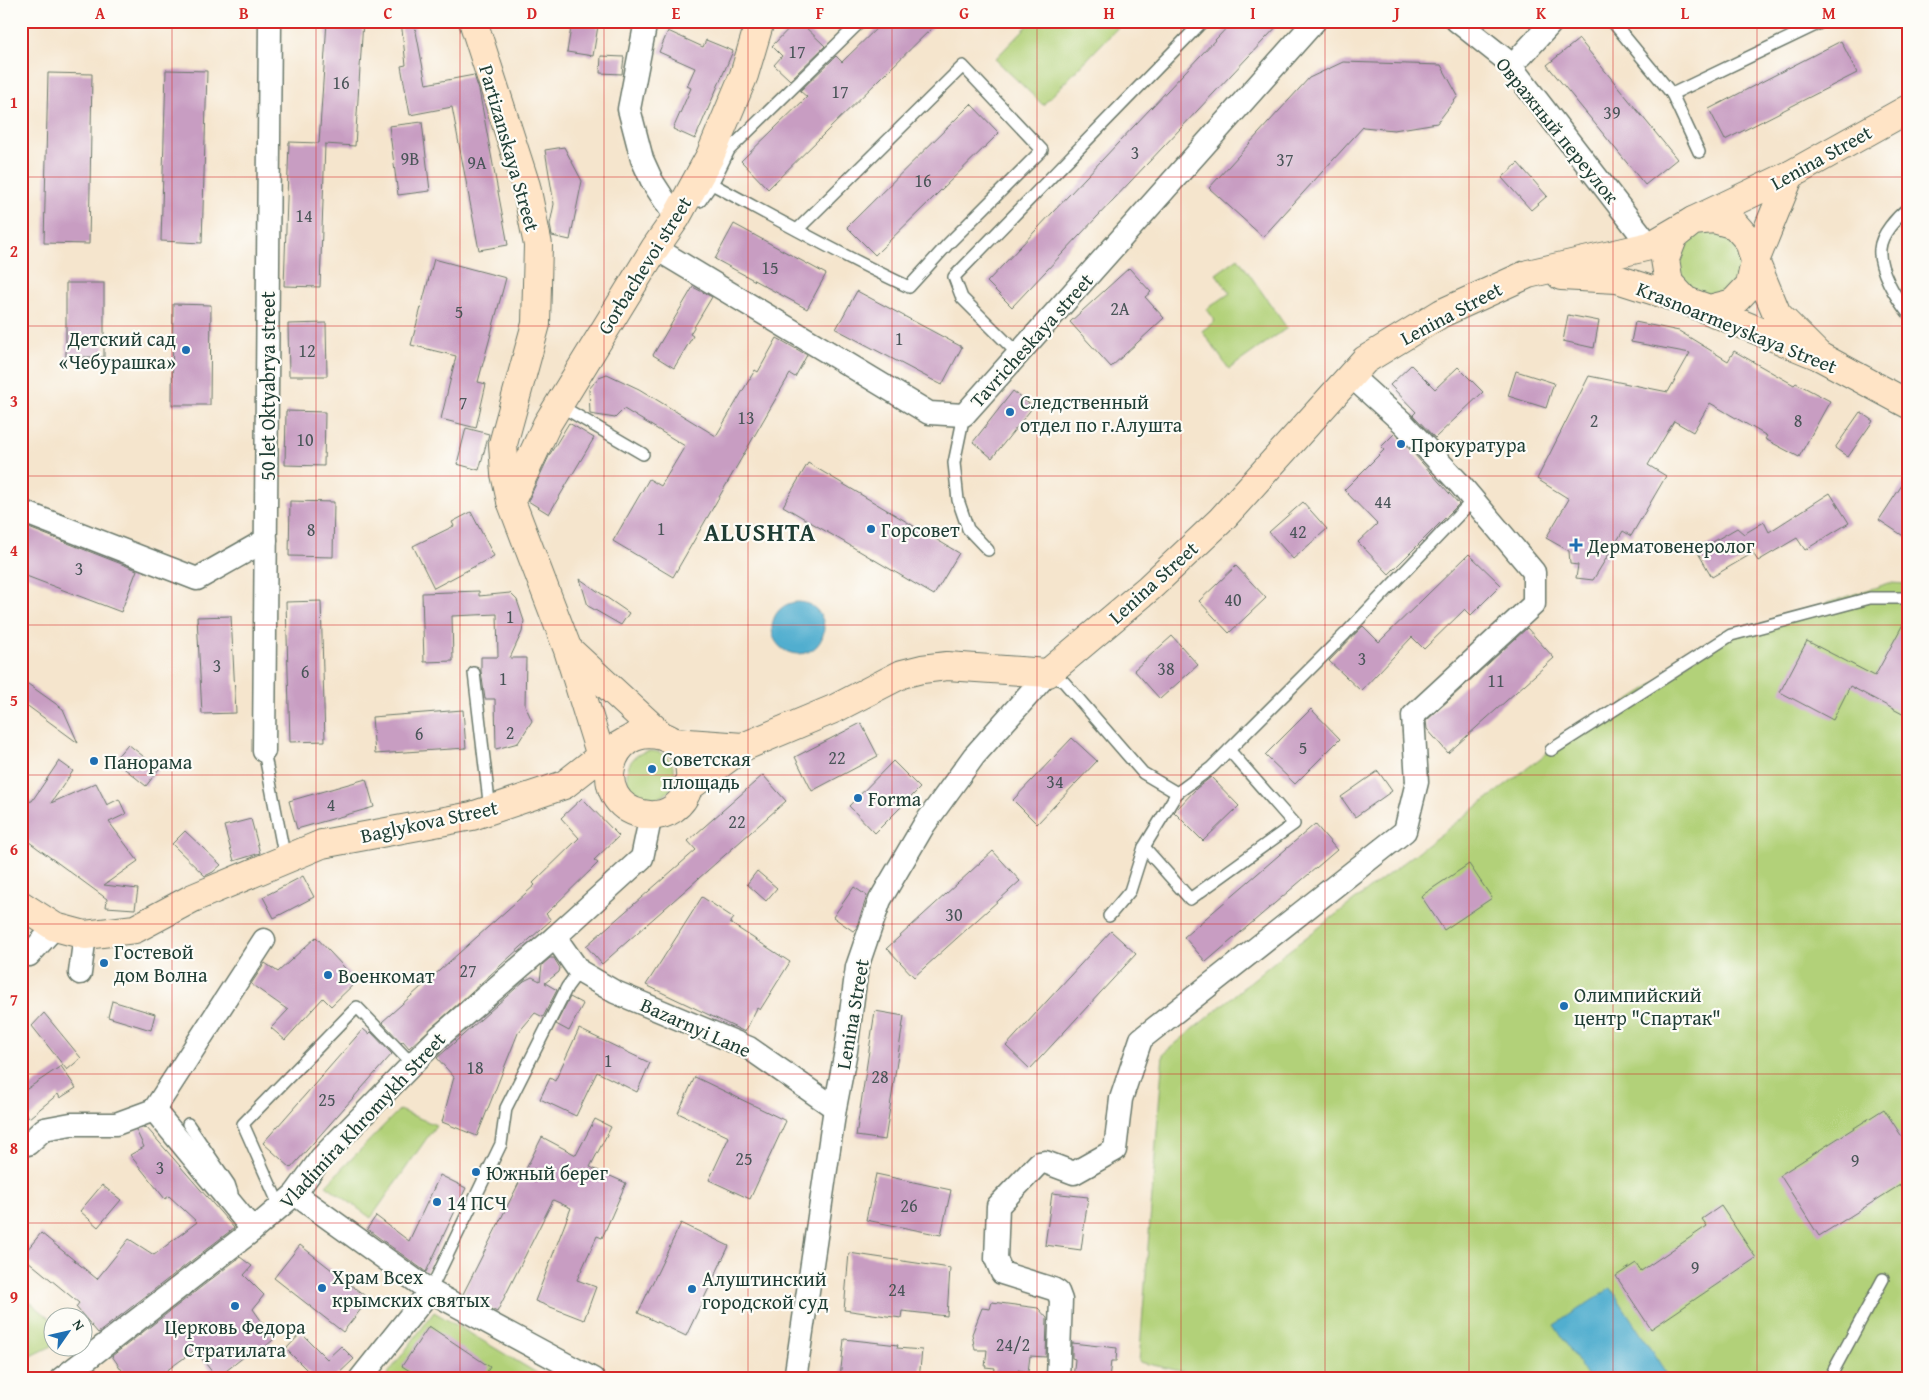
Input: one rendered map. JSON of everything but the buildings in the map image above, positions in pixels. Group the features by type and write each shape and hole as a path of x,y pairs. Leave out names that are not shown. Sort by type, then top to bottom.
{"main road":[{"name":"Partizanskaya Street","path":"473,21 526,186 538,245 536,324 503,444 504,474 511,501 568,650"},
{"name":"Gorbachevoi street","path":"511,501 547,424 681,208 710,156 744,75 760,21"},
{"name":"Lenina Street","path":"1048,672 1149,588 1220,521 1365,360 1442,313 1528,274 1650,246 1694,222 1790,175 1908,109"},
{"path":"1790,175 1755,261 1750,285 1733,303 1709,309 1686,302 1670,283 1665,259 1674,236 1694,222 1714,219 1734,225 1749,241 1755,261 1777,314 1820,356"},
{"name":"Krasnoarmeyskaya Street","path":"1528,274 1617,279 1686,302 1820,356 1908,404"},
{"path":"568,650 608,773 627,808 651,815 667,812 674,807 680,802 689,787 743,747 836,708 902,674 947,666 1048,672"},
{"path":"568,650 686,754 691,770 689,787"},
{"path":"608,773 614,756 625,742 643,734 668,739 743,747"},
{"name":"Baglykova Street","path":"85,935 135,929 193,898 322,844 472,816 564,784 608,773"},
{"path":"21,905 55,926 85,935"}],"street":[{"path":"646,21 629,109 642,159 652,182 681,208"},
{"name":"Tavricheskaya street","path":"655,248 929,413 964,415 1315,21"},
{"name":"Овражный переулок","path":"1457,21 1516,60 1650,246"},
{"path":"1516,60 1553,21"},
{"name":"50 let Oktyabrya street","path":"264,751 266,540 265,26"},
{"path":"1058,1379 1061,1300 1058,1292 1052,1288 1002,1273 996,1259 998,1206 1039,1163 1045,1162 1074,1173 1115,1150 1122,1099 1141,1039 1405,831 1417,782 1413,716 1534,604 1534,572 1474,499 1402,422 1351,376"},
{"path":"21,511 197,579 266,540"},
{"name":"Lenina Street","path":"795,1379 857,967 880,900 924,825 974,756 1048,672"},
{"name":"Vladimira Khromykh Street","path":"61,1379 253,1230 287,1200 321,1158 438,1036 555,937 642,858 651,815"},
{"path":"29,955 55,926"},
{"path":"80,973 85,935"},
{"path":"555,937 579,970"},
{"path":"28,1144 44,1129 71,1124 116,1124 154,1110 264,940"},
{"name":"Bazarnyi Lane","path":"579,970 615,992 749,1048 835,1108"},
{"path":"154,1110 253,1230"},
{"path":"287,1200 430,1291 592,1379"},
{"path":"360,1379 430,1291"}],"lane":[{"path":"681,208 700,201 712,184 729,150 861,21"},
{"path":"1018,354 962,298 954,277 1203,21"},
{"path":"1516,60 1567,21"},
{"path":"1612,21 1672,94 1699,152"},
{"path":"1672,94 1824,21"},
{"path":"712,184 797,230 909,287 948,244 1042,150 963,66 797,230"},
{"path":"1908,208 1891,227 1880,249 1891,290 1908,313"},
{"path":"559,405 643,454"},
{"path":"964,415 954,463 958,500 968,529 988,550"},
{"path":"1109,916 1130,892 1144,847 1177,793 1211,768 1345,634 1474,499"},
{"path":"1551,750 1731,635 1870,598 1908,598"},
{"path":"1048,672 1064,682 1143,773 1177,793"},
{"path":"474,673 490,810"},
{"path":"1144,847 1190,899 1294,824 1229,750"},
{"path":"264,751 285,859"},
{"path":"430,1291 501,1144 506,1108 567,987 579,970"},
{"path":"287,1200 243,1124 357,1007 412,1064"},
{"path":"188,1124 229,1184 238,1211"},
{"path":"1829,1379 1882,1279"}],"green space":[{"path":"1032,21 1124,21 1043,105 995,59"},
{"path":"1713,224 1750,255 1728,300 1679,289 1673,250"},
{"path":"1238,258 1287,328 1229,369 1202,331 1215,321 1207,309 1230,293 1216,274"},
{"name":"Олимпийский центр \"Спартак\"","path":"1889,583 1908,584 1908,1379 1217,1379 1139,1362 1163,1054 1279,958 1551,750 1731,635"},
{"path":"646,751 656,751 665,755 671,761 675,775 671,789 665,795 656,799 646,799 637,795 631,789 627,780 627,770 631,761 637,755"},
{"path":"399,1110 436,1125 371,1218 326,1185"},
{"path":"21,1295 42,1312 42,1351 21,1361"},
{"path":"434,1312 547,1379 384,1379"}],"water":[{"path":"793,602 803,602 817,609 824,623 824,633 817,647 803,654 793,654 783,650 776,643 772,633 772,623 776,613 783,606"},
{"path":"1611,1288 1670,1379 1589,1379 1554,1325"}],"place":[{"name":"Детский сад «Чебурашка»","path":"186,350"},
{"name":"Следственный отдел по г.Алушта","path":"1010,412"},
{"name":"Прокуратура","path":"1401,444"},
{"name":"Горсовет","path":"871,529"},
{"name":"Дерматовенеролог","path":"1576,545"},
{"name":"Панорама","path":"94,761"},
{"name":"Советская площадь","path":"652,769"},
{"name":"Forma","path":"858,798"},
{"name":"Гостевой дом Волна","path":"104,963"},
{"name":"Военкомат","path":"328,975"},
{"name":"Олимпийский центр \"Спартак\"","path":"1564,1006"},
{"name":"Южный берег","path":"476,1172"},
{"name":"14 ПСЧ","path":"437,1202"},
{"name":"Храм Всех крымских святых","path":"322,1288"},
{"name":"Алуштинский городской суд","path":"692,1289"},
{"name":"Церковь Федора Стратилата","path":"235,1306"}],"district":[{"name":"ALUSHTA","path":"760,532"}]}
